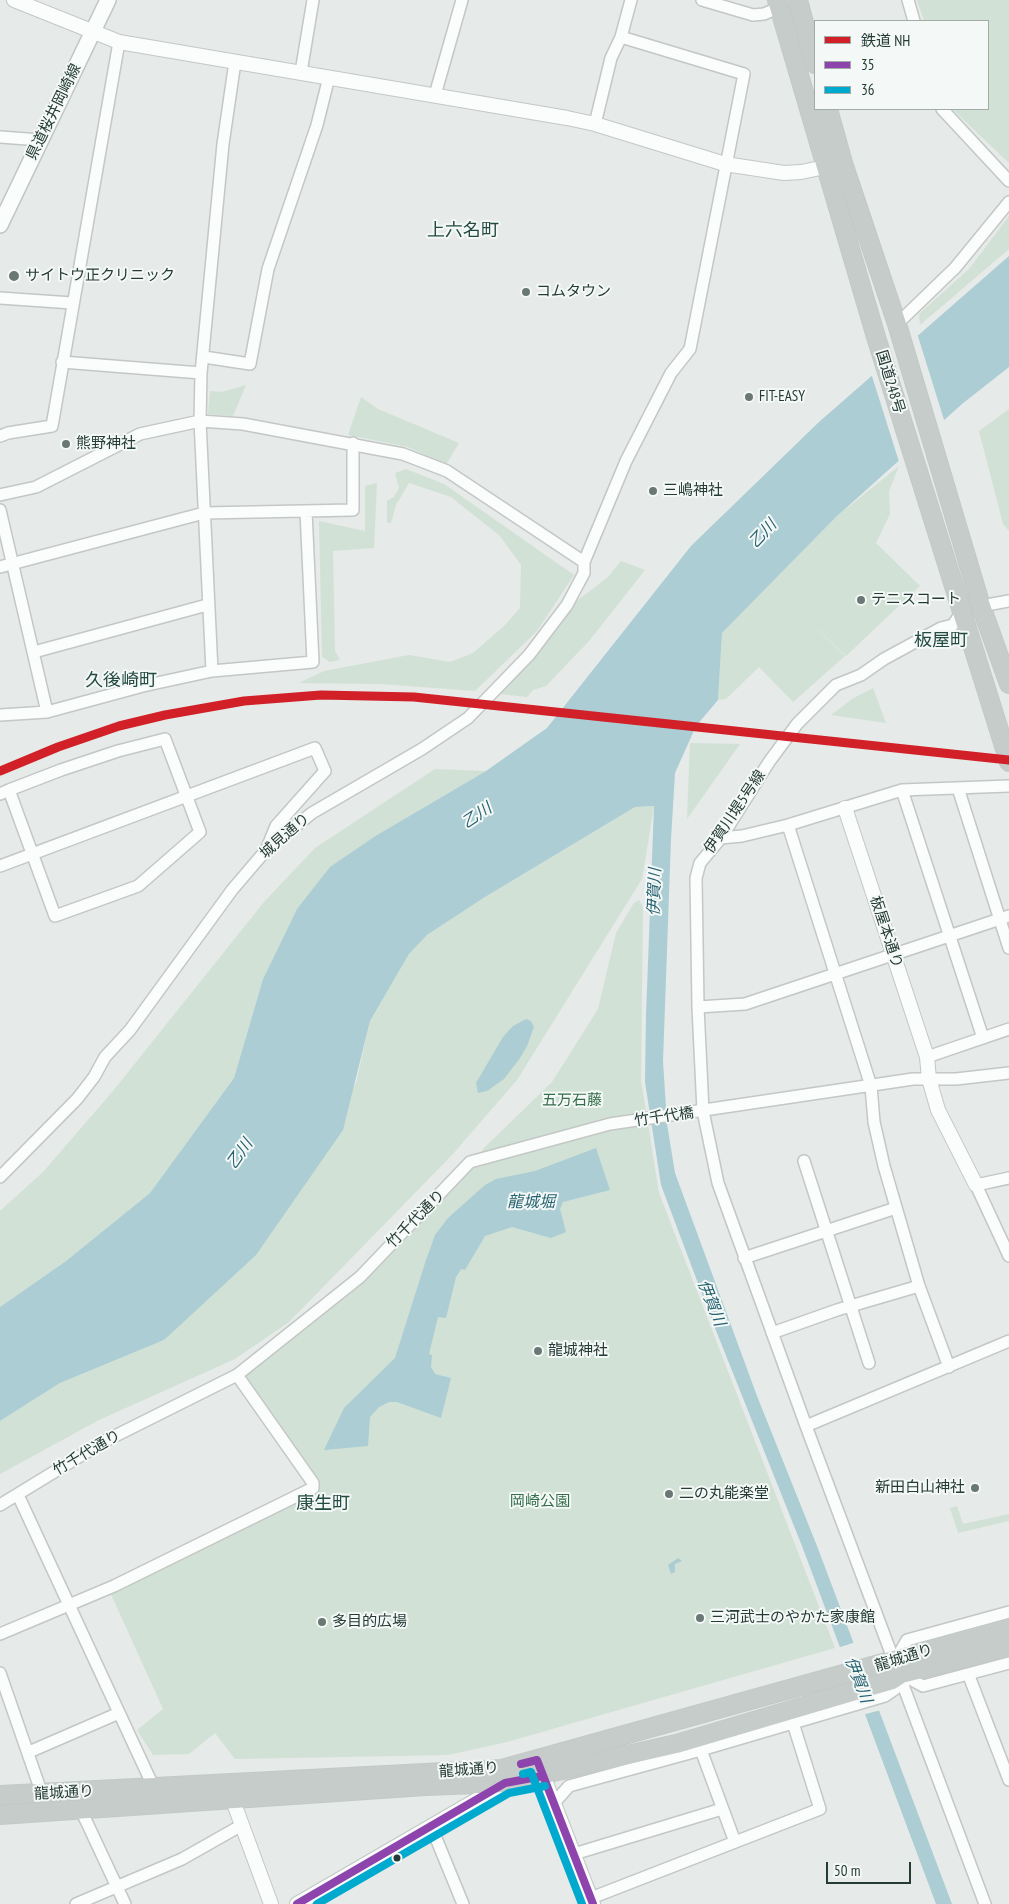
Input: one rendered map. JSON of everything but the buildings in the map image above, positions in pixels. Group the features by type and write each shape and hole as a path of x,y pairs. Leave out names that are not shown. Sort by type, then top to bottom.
{"highway":[{"path":"798,0 814,60"},
{"name":"国道248号","path":"778,4 876,337 1009,762"},
{"name":"国道248号","path":"828,110 843,163 897,324 981,606 1009,682"},
{"name":"龍城通り","path":"0,1795 540,1768 676,1744 894,1674 1009,1628"},
{"name":"龍城通り","path":"894,1674 1009,1647"},
{"name":"龍城通り","path":"0,1815 232,1798 505,1783 540,1768 833,1695"}],"main road":[{"name":"県道桜井岡崎線","path":"0,225 108,0"}],"street":[{"path":"14,0 94,30 118,42 435,94 595,124 725,164 784,173 825,168 843,163"},
{"path":"301,72 313,0"},
{"path":"435,94 462,0"},
{"path":"595,124 611,58 621,37 630,0"},
{"path":"702,0 753,15 764,14 778,4 798,0"},
{"path":"908,0 914,20"},
{"name":"城見通り","path":"0,1177 77,1099 94,1077 104,1057 130,1030 232,890 267,849 312,813 422,750 468,718 529,655 567,605 584,573 584,562 626,461 671,373 690,349 744,74 621,37"},
{"path":"0,436 52,426 118,42"},
{"path":"212,671 200,421 201,373 223,144 235,62"},
{"path":"204,357 250,364 268,269 318,125 329,77"},
{"path":"943,110 1009,181"},
{"path":"0,137 40,140"},
{"path":"897,324 955,268 1009,202"},
{"path":"0,298 72,303"},
{"path":"62,362 201,373"},
{"path":"0,495 36,487 140,434 200,421 244,424 353,443 403,454 447,470 584,562"},
{"path":"0,568 204,513 353,510 353,443"},
{"path":"0,510 47,712"},
{"path":"0,716 47,712 143,686 212,671 313,662 306,511"},
{"path":"981,606 1009,601"},
{"path":"34,652 208,605"},
{"name":"伊賀川堤5号線","path":"961,613 953,625 941,628 884,659 861,675 836,685 797,724 782,743 722,838 700,863 696,878 698,1006 703,1111 718,1183 894,1674 985,1904"},
{"path":"165,739 186,796 200,832 138,886 54,916 32,854 4,792 118,751 165,739"},
{"path":"0,866 315,748 325,771 276,826 267,849"},
{"path":"722,838 742,836 788,825 902,790 1009,786"},
{"path":"958,788 1004,918 1009,948"},
{"path":"902,790 983,1038"},
{"name":"板屋本通り","path":"845,808 927,1057 930,1079"},
{"path":"788,825 871,1086 874,1122 896,1208 919,1286 950,1367"},
{"path":"698,1006 745,1004 1004,918"},
{"path":"927,1057 1009,1029"},
{"name":"竹千代橋","path":"624,1122 871,1086 1009,1073"},
{"path":"930,1079 938,1110 1009,1256"},
{"name":"竹千代通り","path":"0,1504 18,1495 103,1442 237,1375 360,1277 470,1162 610,1124 624,1122"},
{"path":"804,1161 869,1363"},
{"path":"976,1185 1009,1178"},
{"path":"744,1258 896,1208"},
{"path":"772,1333 837,1310 919,1286"},
{"path":"806,1426 1009,1341"},
{"path":"0,1634 114,1586 313,1488 313,1483 237,1375"},
{"path":"18,1495 154,1788"},
{"path":"554,1803 568,1786 793,1724 833,1695 885,1696 907,1640 1009,1612"},
{"path":"894,1674 923,1686 969,1676 1009,1663"},
{"path":"0,1673 42,1794"},
{"path":"969,1676 1009,1780"},
{"path":"29,1752 119,1713"},
{"path":"540,1768 592,1901 820,1809 793,1724"},
{"path":"676,1744 701,1750"},
{"path":"701,1750 735,1842"},
{"path":"297,1904 505,1783"},
{"path":"232,1798 272,1904"},
{"path":"574,1854 722,1808"},
{"path":"81,1810 125,1904"},
{"path":"76,1904 118,1888 182,1859 242,1825"},
{"path":"431,1826 463,1904"}],"green space":[{"path":"917,0 1009,0 1009,163 953,110 989,110 989,20 924,20"},
{"path":"1009,216 1009,249 920,325 919,314 969,269"},
{"path":"246,385 233,416 208,414 210,391 222,392"},
{"path":"361,397 378,409 459,443 446,465 408,447 348,435"},
{"path":"1009,409 1009,531 1003,524 979,431"},
{"path":"899,466 889,491 890,514 876,543 920,586 846,656 802,615 845,656 793,702 759,667 726,699 718,700 722,633 836,517"},
{"path":"406,469 444,484 574,575 537,631 475,691 381,684 299,683 324,671 409,655 450,662 473,653 505,625 520,608 521,565 500,536 451,497 409,483 396,505 391,523 387,523 387,501 394,497 399,488 395,473"},
{"path":"377,483 374,548 333,551 335,651 340,660 330,662 322,657 319,521 365,531 365,486"},
{"path":"621,561 645,570 589,641 546,686 533,690 527,697 500,694 541,649 578,600 607,578"},
{"path":"873,688 886,723 831,715 852,699"},
{"path":"690,743 740,744 687,819"},
{"path":"435,769 486,771 377,835 297,909 263,979 234,1078 150,1193 66,1261 0,1307 0,1211 43,1172 113,1091 264,902 315,848"},
{"path":"654,806 642,879 517,1080 452,1155 289,1322 235,1359 99,1420 0,1474 0,1421 60,1383 164,1340 356,1083 370,1021 409,954 427,935 485,897 635,807"},
{"name":"岡崎公園","path":"639,900 643,907 641,1080 659,1193 835,1648 507,1742 448,1755 235,1759 215,1733 189,1754 153,1755 137,1730 163,1709 110,1592 318,1483 247,1381 246,1376 356,1289 378,1268 407,1231 472,1166 483,1149 552,1082 598,1009 616,933 634,903"},
{"path":"957,1506 963,1524 1009,1514 1009,1521 958,1533 950,1508"}],"water":[{"path":"1009,256 1009,367 962,404 836,517 722,633 718,700 696,726 675,773 671,839 663,1061 667,1124 675,1173 757,1396 817,1546 952,1904 936,1904 802,1546 713,1323 661,1185 645,1082 654,806 635,807 485,897 427,935 409,954 370,1021 343,1130 256,1255 164,1340 60,1383 0,1421 0,1307 66,1261 150,1193 234,1078 263,979 297,909 330,867 377,835 486,771 547,728 691,546 819,422"},
{"path":"526,1019 531,1021 534,1027 520,1058 504,1079 487,1091 478,1093 476,1083 503,1037 513,1026"},
{"name":"龍城堀","path":"596,1148 610,1190 563,1202 560,1209 566,1232 551,1238 512,1227 485,1236 465,1270 461,1269 456,1277 446,1318 438,1317 429,1354 432,1355 431,1367 435,1374 451,1378 441,1418 397,1402 389,1402 379,1407 370,1417 368,1446 324,1450 344,1408 395,1358 435,1235 448,1218 485,1185 496,1179 535,1171"},
{"path":"678,1558 682,1561 675,1564 675,1572 671,1574 668,1565"}],"pier":[{"path":"917,333 945,423 900,465 871,373"},
{"path":"856,1642 881,1710 862,1715 837,1648"}],"rail line":[{"name":"NH","path":"0,771 58,747 119,726 165,715 244,701 321,695 414,697 1009,760"}],"transit line":[{"name":"35","path":"521,1764 537,1760 593,1904"},
{"name":"36","path":"523,1774 531,1772 582,1904"},
{"name":"35","path":"297,1904 505,1783 543,1776"},
{"name":"36","path":"317,1904 509,1793 545,1786"}],"place":[{"name":"サイトウ正クリニック","path":"14,276"},
{"name":"コムタウン","path":"526,292"},
{"name":"FIT-EASY","path":"749,397"},
{"name":"熊野神社","path":"66,444"},
{"name":"三嶋神社","path":"653,491"},
{"name":"テニスコート","path":"861,600"},
{"name":"龍城神社","path":"538,1351"},
{"name":"新田白山神社","path":"975,1488"},
{"name":"二の丸能楽堂","path":"669,1494"},
{"name":"三河武士のやかた家康館","path":"700,1618"},
{"name":"多目的広場","path":"322,1622"}],"district":[{"name":"上六名町","path":"463,231"},
{"name":"板屋町","path":"941,641"},
{"name":"久後崎町","path":"121,681"},
{"name":"康生町","path":"323,1504"}],"water label":[{"name":"乙川","path":"763,534"},
{"name":"乙川","path":"477,816"},
{"name":"伊賀川","path":"655,892"},
{"name":"乙川","path":"240,1154"},
{"name":"伊賀川","path":"711,1303"},
{"name":"伊賀川","path":"858,1680"}],"park label":[{"name":"五万石藤","path":"572,1101"}]}
